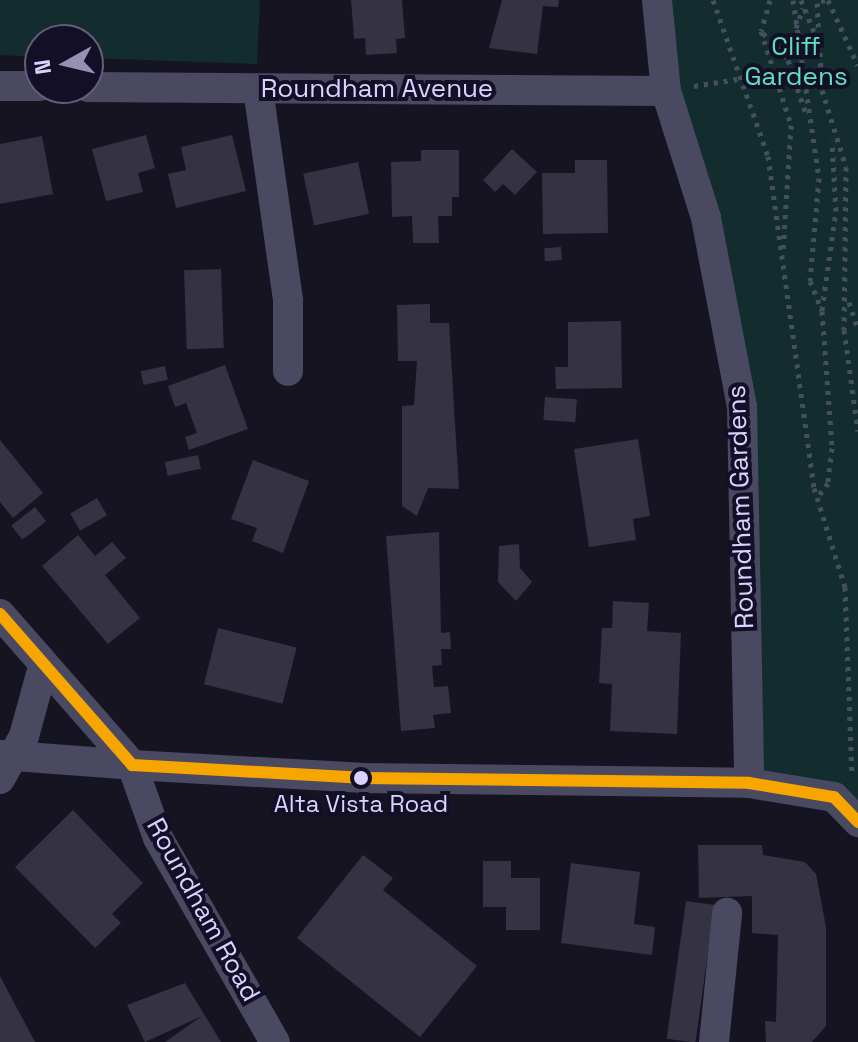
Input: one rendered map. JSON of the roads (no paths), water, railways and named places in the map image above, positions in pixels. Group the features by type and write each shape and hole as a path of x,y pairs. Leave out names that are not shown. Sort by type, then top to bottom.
{"street":[{"name":"Roundham Gardens","path":"657,0 666,91 706,218 742,406 749,783"},
{"path":"0,86 24,86"},
{"name":"Roundham Avenue","path":"104,87 666,91"},
{"path":"258,89 288,301 288,371"},
{"path":"0,614 43,667 132,765"},
{"path":"43,667 5,763 132,765 361,778 749,783 834,797 858,822"},
{"name":"Roundham Road","path":"132,765 158,838 275,1042"},
{"path":"714,1042 727,913"}],"place":[{"name":"Alta Vista Road","path":"361,778"}],"park label":[{"name":"Cliff Gardens","path":"796,62"}]}
